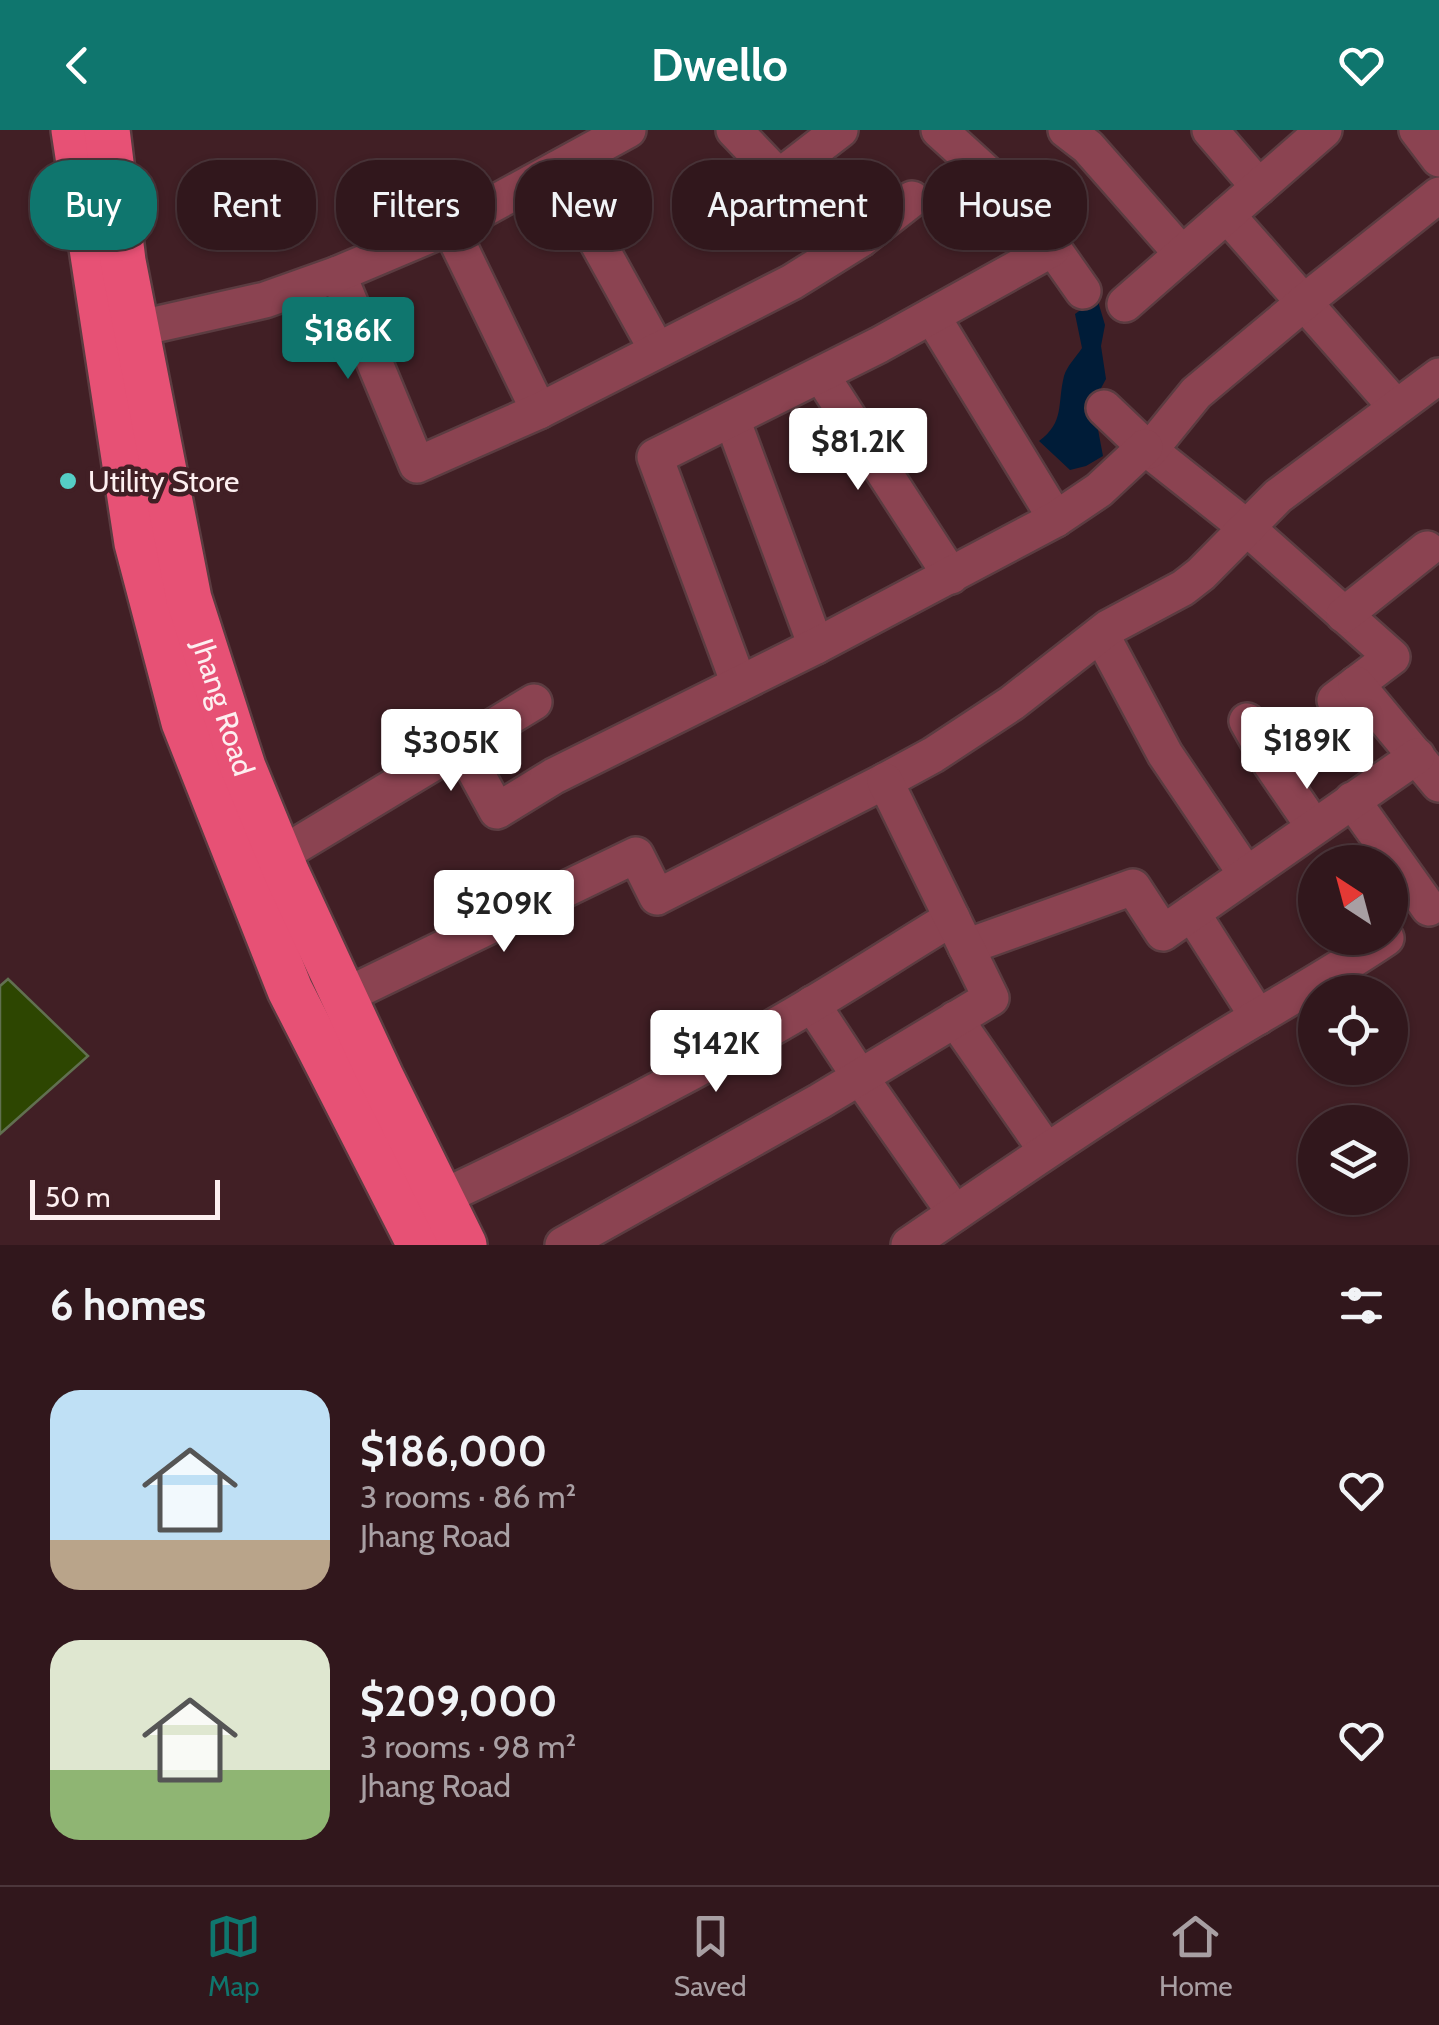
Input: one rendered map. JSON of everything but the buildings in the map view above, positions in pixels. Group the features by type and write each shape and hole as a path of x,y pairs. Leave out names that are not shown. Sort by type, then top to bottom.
{"main road":[{"name":"Jhang Road","path":"74,130 137,543 184,722 290,990 420,1245"},
{"name":"Jhang Road","path":"107,130 123,261 189,599 243,767 279,856 464,1245"}],"street":[{"path":"573,160 628,130"},
{"path":"734,130 762,160"},
{"path":"802,160 840,130"},
{"path":"939,130 972,160"},
{"path":"1066,130 1088,147 1182,254"},
{"path":"1210,130 1258,187"},
{"path":"1124,304 1324,130"},
{"path":"1417,130 1439,159"},
{"path":"462,746 497,811 554,776 816,646 1056,519 1099,490 1147,449 1196,393 1439,194"},
{"path":"903,206 912,199"},
{"path":"1227,214 1396,407"},
{"path":"136,329 266,300 395,250"},
{"path":"461,250 539,411"},
{"path":"602,250 657,350"},
{"path":"338,274 417,464 539,411 792,282 843,250"},
{"path":"739,684 655,457 821,374 1052,250 1083,291"},
{"path":"932,316 1056,519"},
{"path":"821,374 950,576"},
{"path":"344,997 636,855 657,898 933,755 1012,704 1101,634 1183,588 1278,496 1396,407 1435,388"},
{"path":"1104,408 1392,657 1346,692 1417,756 1439,784"},
{"path":"732,419 816,646"},
{"path":"1344,615 1427,549"},
{"path":"1101,634 1165,754 1246,874"},
{"path":"279,856 534,702"},
{"path":"1247,721 1314,827"},
{"path":"441,1198 553,1145 812,1004 959,932 1133,887 1163,934 1417,756"},
{"path":"562,1245 860,1077 991,998 885,781"},
{"path":"1352,800 1434,904 1408,922"},
{"path":"1192,913 1258,1017"},
{"path":"909,1245 1046,1150 1360,955"},
{"path":"812,1004 955,1213"},
{"path":"955,1020 1046,1150"}],"water":[{"path":"1097,298 1105,325 1101,346 1106,379 1093,403 1103,456 1070,470 1039,441 1053,427 1064,376 1082,348 1075,314"}],"place":[{"name":"Utility Store","path":"68,481"}]}
